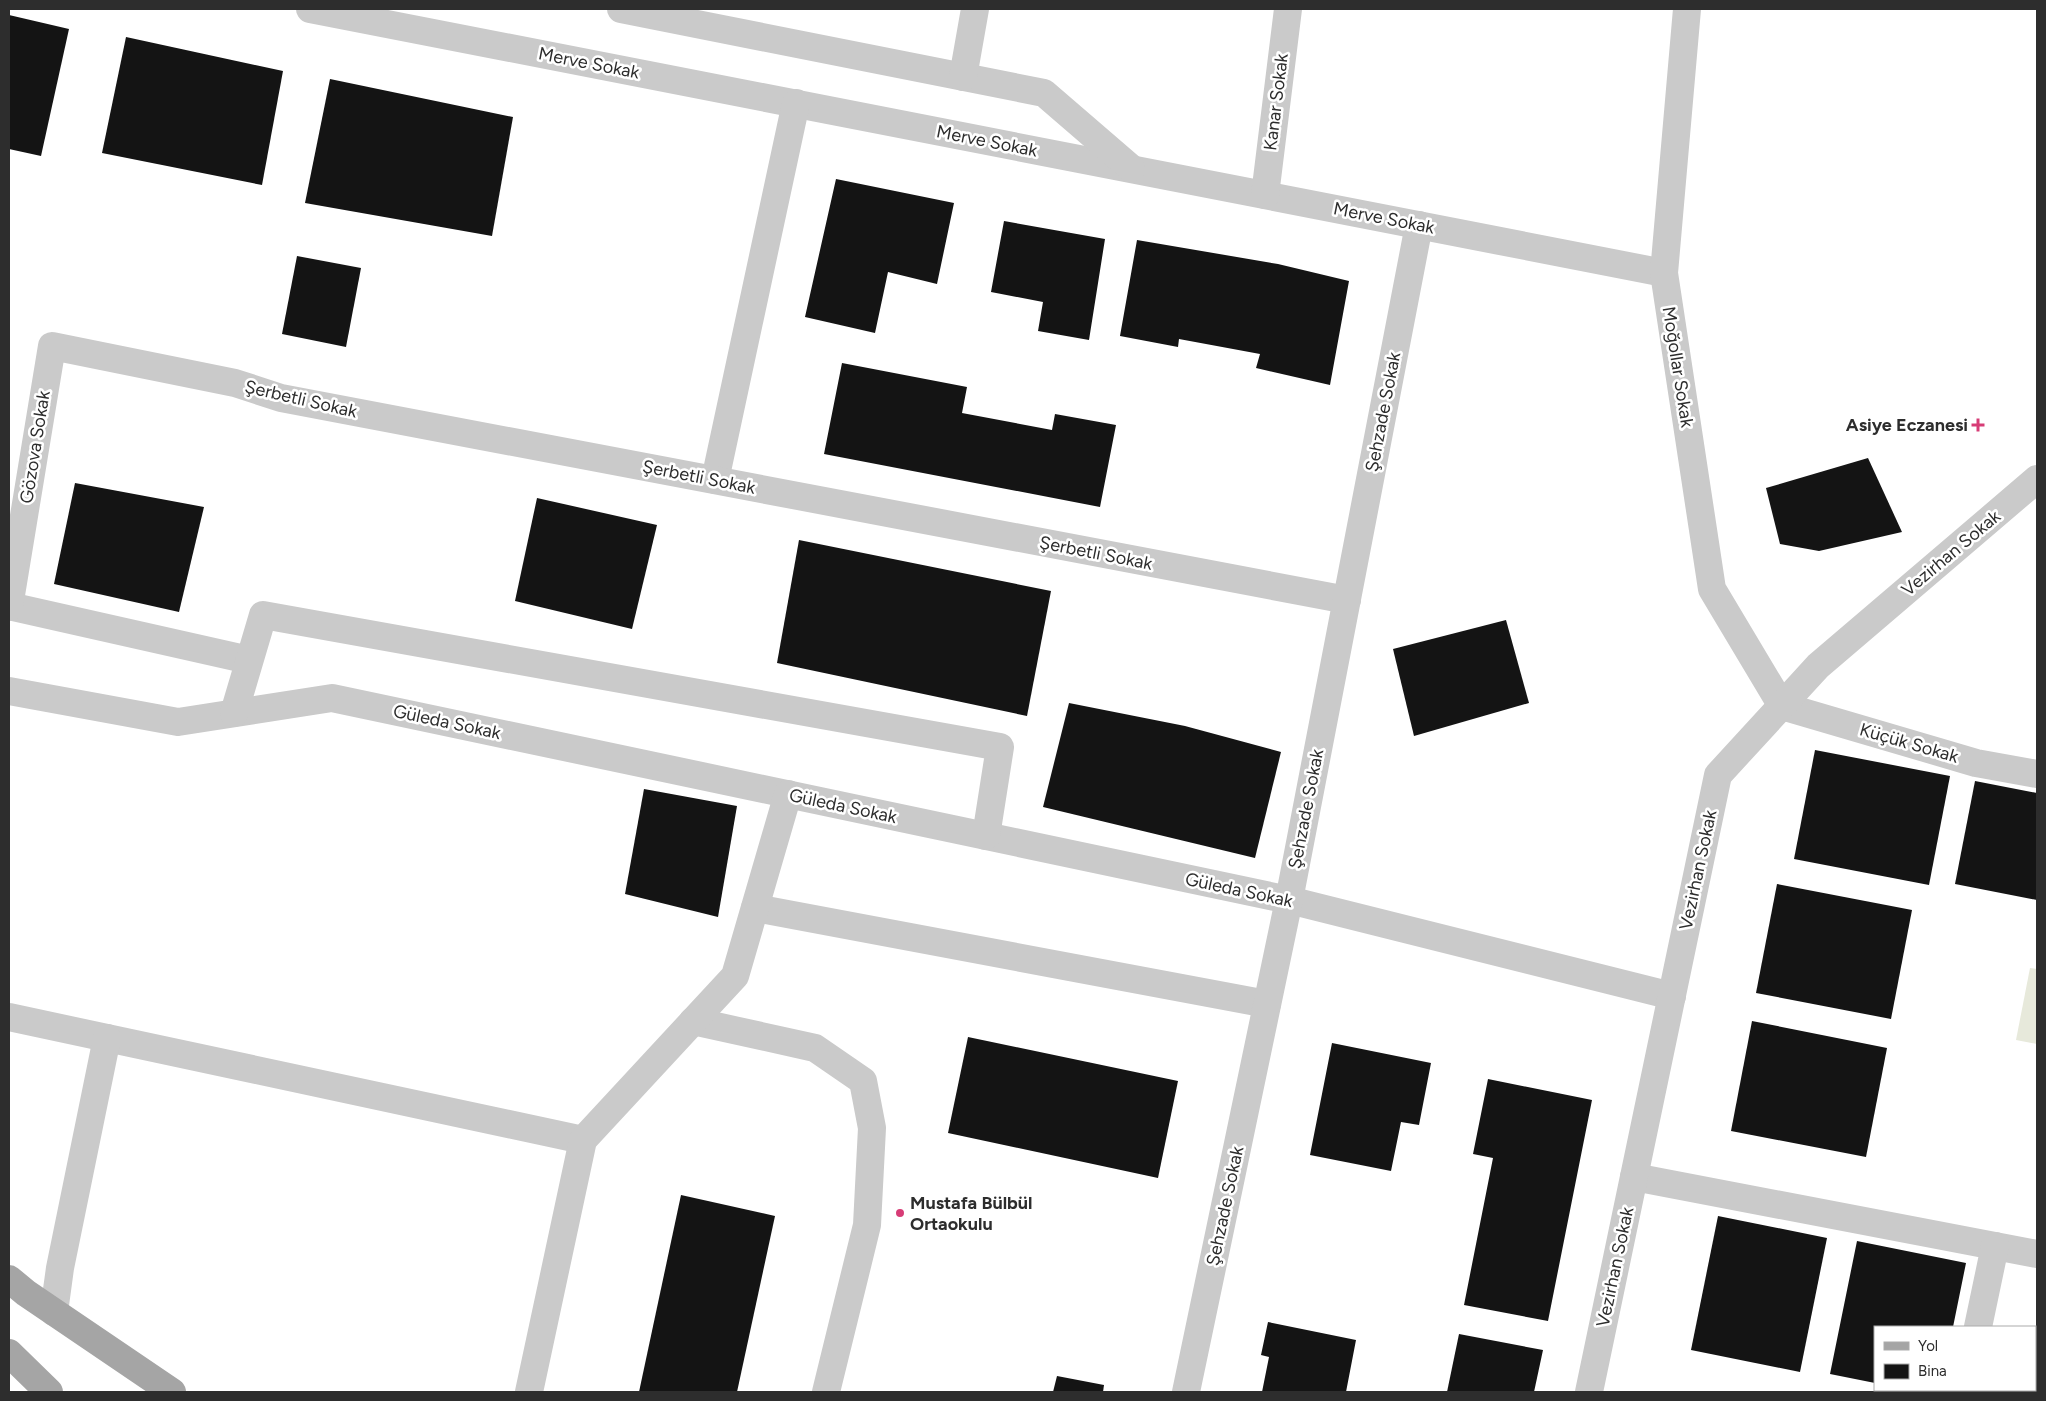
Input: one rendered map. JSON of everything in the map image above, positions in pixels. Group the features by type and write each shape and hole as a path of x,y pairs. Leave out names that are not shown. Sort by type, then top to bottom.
{"main road":[{"path":"9,1279 26,1293 172,1392"},
{"path":"9,1353 49,1392"}],"street":[{"name":"Merve Sokak","path":"310,9 1664,272"},
{"path":"621,9 1044,93 1132,169"},
{"path":"963,77 975,9"},
{"name":"Kanar Sokak","path":"1265,195 1288,9"},
{"name":"Moğollar Sokak","path":"1687,9 1664,272 1712,589 1782,706"},
{"path":"716,480 796,103"},
{"name":"Şehzade Sokak","path":"1186,1392 1289,900 1419,225"},
{"name":"Şerbetli Sokak","path":"52,346 235,383 281,398 1347,600"},
{"name":"Gözova Sokak","path":"9,606 52,346"},
{"name":"Vezirhan Sokak","path":"1589,1392 1718,775 1818,666 2037,479"},
{"path":"9,606 249,660"},
{"path":"234,713 263,615 1000,747 986,836"},
{"name":"Güleda Sokak","path":"9,691 178,722 332,698 1289,900 1672,996"},
{"name":"Küçük Sokak","path":"1782,706 1976,763 2037,774"},
{"path":"529,1392 583,1140 735,976 788,794"},
{"path":"755,908 1267,1004"},
{"path":"9,1017 583,1140"},
{"path":"693,1022 815,1048 863,1081 872,1128 867,1225 826,1392"},
{"path":"54,1312 60,1268 107,1038"},
{"path":"1634,1177 2037,1254"},
{"path":"1978,1326 1995,1246"}],"shaded area":[{"path":"2030,968 2037,969 2037,1044 2016,1040"}],"building":[{"path":"9,15 69,29 41,156 9,149"},
{"path":"126,37 283,71 262,185 102,153"},
{"path":"330,79 513,117 492,236 305,203"},
{"path":"836,179 954,203 937,284 888,272 875,333 805,317"},
{"path":"1004,221 1105,239 1089,340 1038,331 1043,302 991,292"},
{"path":"1137,240 1278,264 1349,281 1330,385 1256,368 1260,354 1179,339 1178,347 1120,336"},
{"path":"297,256 361,268 346,347 282,334"},
{"path":"842,363 967,387 962,413 1052,430 1055,414 1116,425 1100,507 824,454"},
{"path":"1868,458 1902,532 1819,551 1780,544 1766,488"},
{"path":"75,483 204,507 179,612 54,584"},
{"path":"537,498 657,525 632,629 515,601"},
{"path":"799,540 1051,591 1027,716 777,663"},
{"path":"1506,620 1529,703 1414,736 1393,649"},
{"path":"1069,703 1185,726 1281,752 1255,858 1043,807"},
{"path":"1815,750 1950,776 1929,885 1794,859"},
{"path":"1975,781 2037,793 2037,900 1955,884"},
{"path":"644,789 737,806 718,917 625,894"},
{"path":"1777,884 1912,910 1891,1019 1756,993"},
{"path":"1752,1021 1887,1048 1866,1157 1731,1131"},
{"path":"968,1037 1178,1081 1158,1178 948,1133"},
{"path":"1332,1043 1431,1063 1419,1125 1401,1122 1391,1171 1310,1155"},
{"path":"1488,1079 1592,1100 1548,1321 1464,1305 1493,1158 1473,1154"},
{"path":"681,1195 775,1216 737,1392 639,1392"},
{"path":"1718,1216 1827,1238 1800,1372 1691,1350"},
{"path":"1857,1241 1966,1263 1953,1326 1874,1326 1874,1383 1830,1374"},
{"path":"1268,1322 1356,1340 1346,1392 1262,1392 1269,1357 1261,1355"},
{"path":"1459,1334 1543,1350 1534,1392 1447,1392"},
{"path":"1057,1376 1104,1385 1103,1392 1053,1392"},
{"path":"1915,1391 1940,1391 1940,1392"}],"place":[{"name":"Asiye Eczanesi","path":"1978,425"},
{"name":"Mustafa Bülbül Ortaokulu","path":"900,1213"}]}
